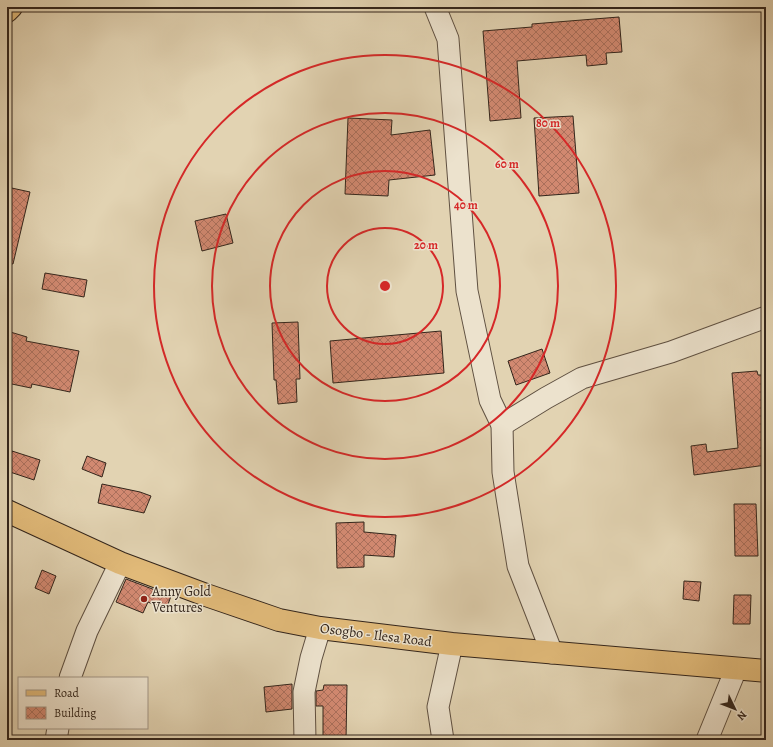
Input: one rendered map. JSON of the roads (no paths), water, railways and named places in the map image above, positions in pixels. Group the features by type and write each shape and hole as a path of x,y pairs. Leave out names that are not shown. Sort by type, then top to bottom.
{"main road":[{"path":"7,11 11,7"},
{"name":"Osogbo - Ilesa Road","path":"7,512 120,563 279,620 320,628 452,644 766,671"}],"street":[{"path":"435,7 448,39 467,291 490,400 502,425 503,472 518,566 552,653"},
{"path":"502,425 582,378 671,352 766,317"},
{"path":"70,677 87,631 120,563"},
{"path":"305,740 304,692 311,658 320,628"},
{"path":"443,740 438,707 452,644"},
{"path":"707,740 736,669"},
{"path":"56,740 58,729"}],"place":[{"name":"Anny Gold Ventures","path":"144,599"}]}
